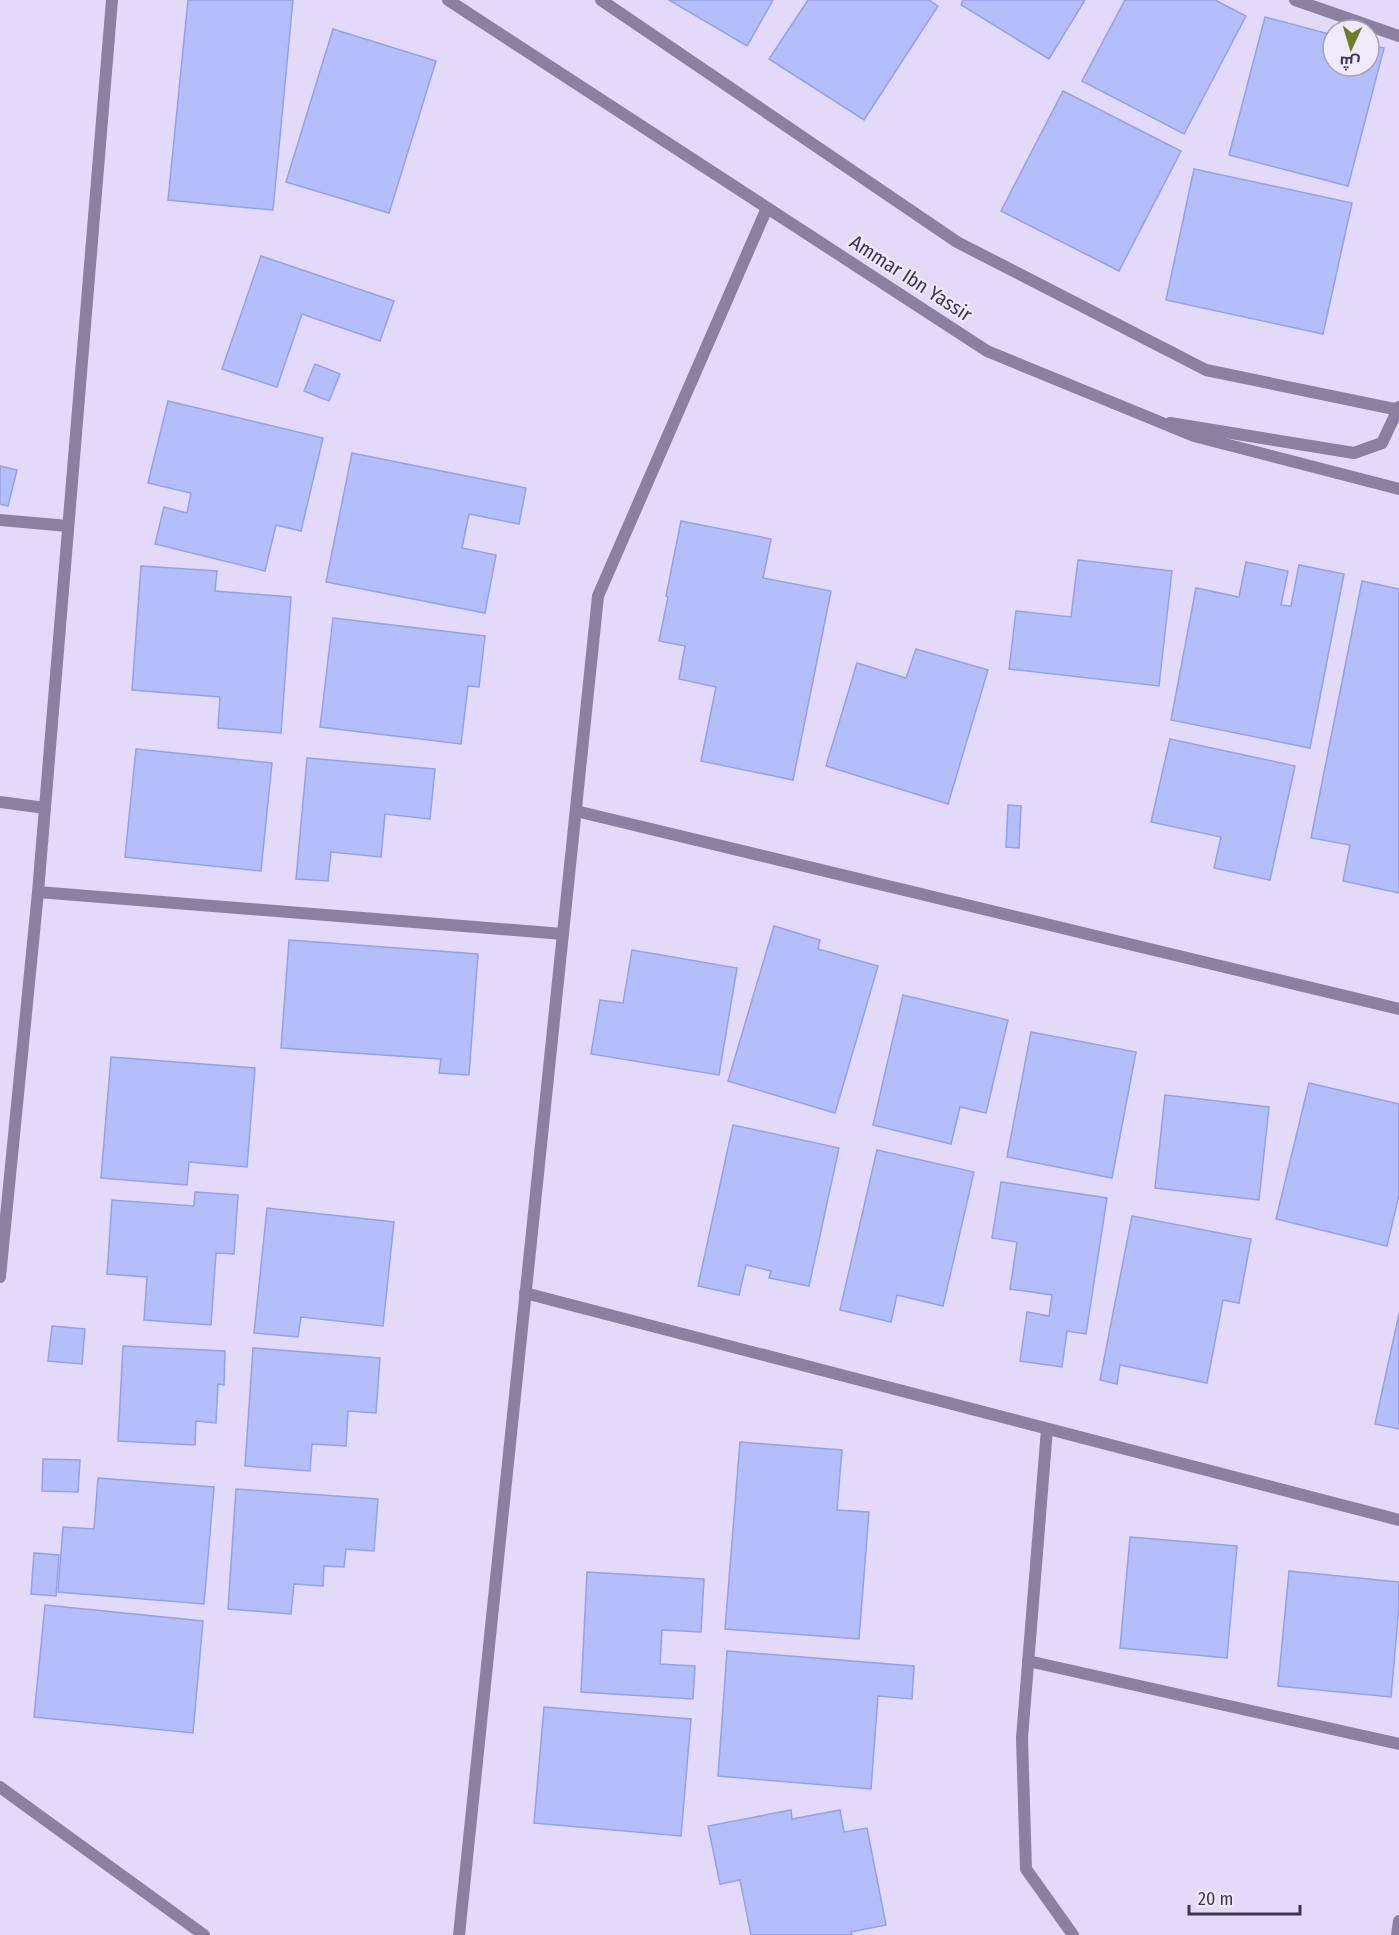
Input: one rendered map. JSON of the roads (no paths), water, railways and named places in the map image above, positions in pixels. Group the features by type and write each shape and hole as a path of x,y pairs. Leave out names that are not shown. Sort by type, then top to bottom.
{"street":[{"path":"0,1277 38,892 112,0"},
{"name":"Ammar Ibn Yassir","path":"448,0 987,351 1194,436 1399,489"},
{"path":"601,0 957,242 1185,360 1206,370 1399,409 1382,443 1354,453 1159,422"},
{"path":"1295,0 1399,36"},
{"path":"459,1935 598,596 767,208"},
{"path":"0,520 68,526"},
{"path":"0,802 45,808"},
{"path":"576,811 1399,1009"},
{"path":"38,892 563,934"},
{"path":"525,1293 1399,1520"},
{"path":"1047,1430 1022,1738 1026,1869 1073,1935"},
{"path":"1028,1661 1399,1744"},
{"path":"0,1787 204,1935"},
{"path":"1397,1935 1399,1921"}]}
